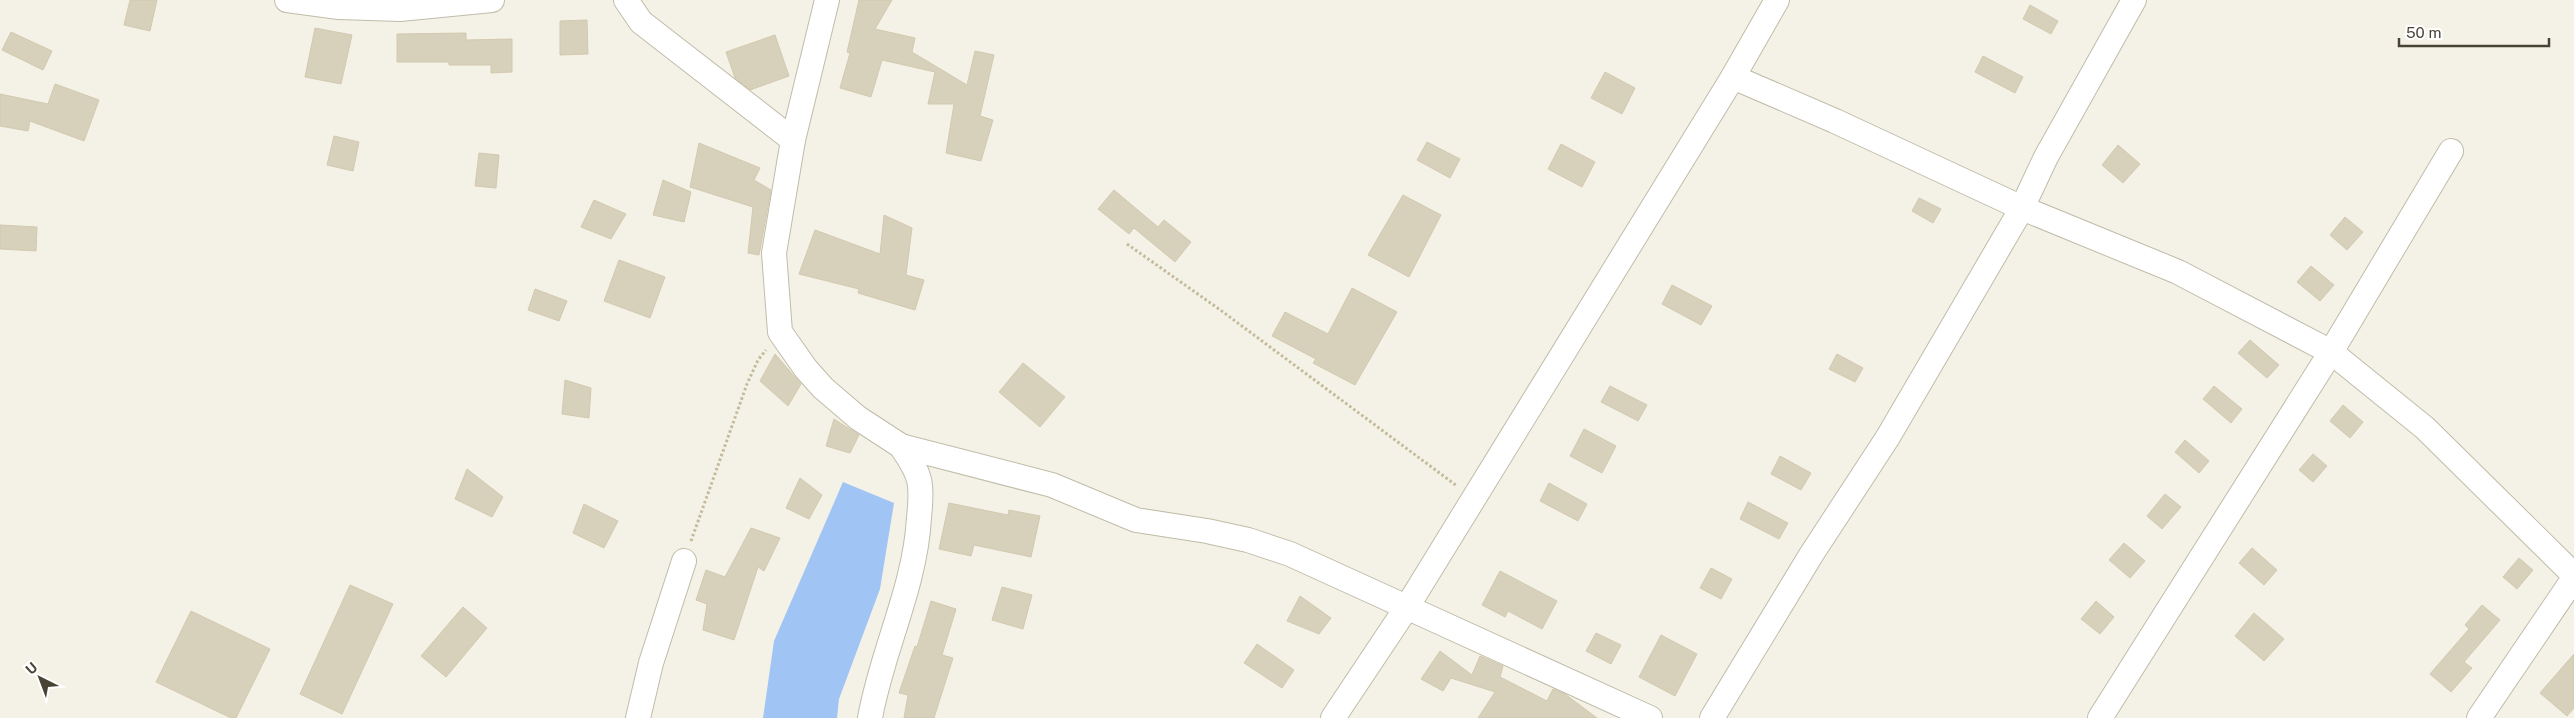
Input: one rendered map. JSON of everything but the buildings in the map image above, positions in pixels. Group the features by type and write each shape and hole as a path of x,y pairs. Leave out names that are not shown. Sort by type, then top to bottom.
{"street":[{"path":"287,0 339,7 400,9 492,0"},
{"path":"626,0 641,22 648,28 793,140"},
{"path":"827,0 793,140 774,253 780,332 806,369 823,388 858,418 901,446 1052,485 1136,520 1207,531 1248,540 1290,554 1650,718"},
{"path":"1333,718 1407,607 1733,77 1777,0"},
{"path":"1712,718 1811,555 1888,437 2022,208 2046,157 2134,0"},
{"path":"1733,77 1835,121 2022,208 2178,272 2331,352 2425,428 2574,576 2479,718"},
{"path":"2100,718 2331,352 2450,151"},
{"path":"870,718 876,686 906,593 915,558 918,530 919,480 913,464 901,446"},
{"path":"638,718 651,663 684,561"}],"path":[{"path":"1127,244 1219,309 1473,498"},
{"path":"684,561 746,384 758,360 780,332"}],"water":[{"path":"843,482 894,503 880,589 839,699 837,718 763,718 774,641"}]}
